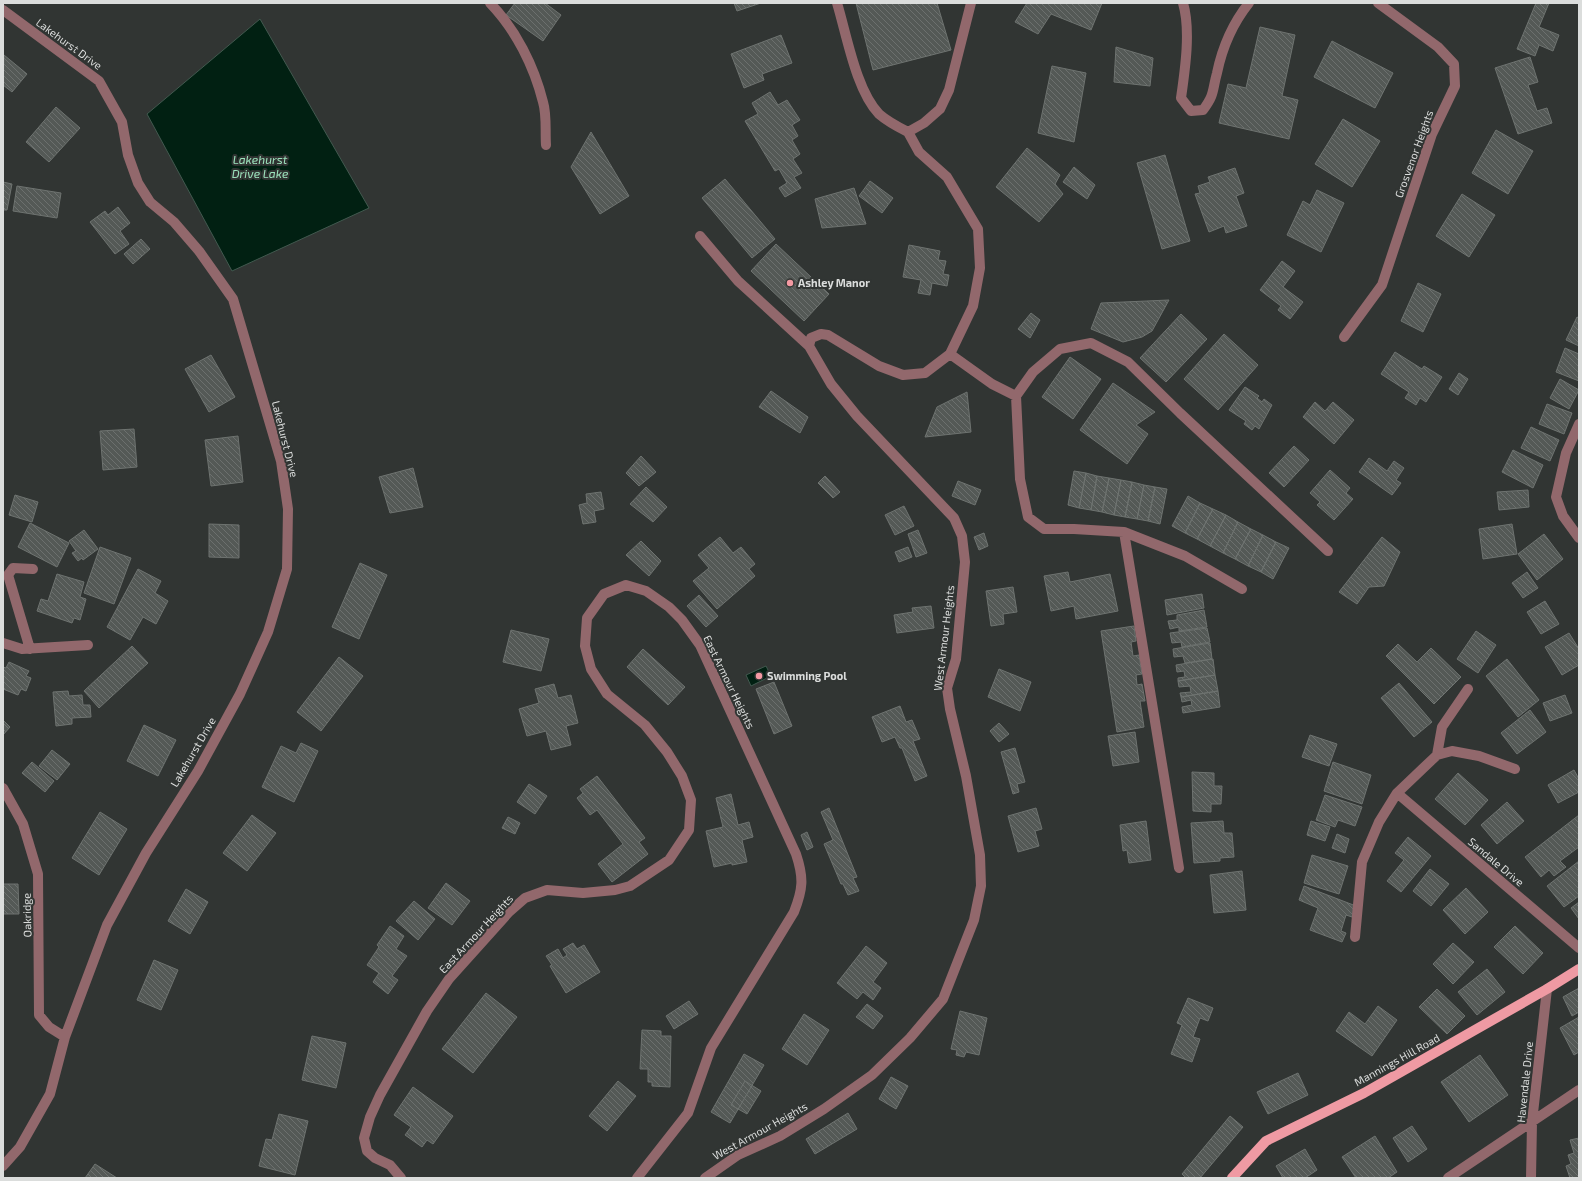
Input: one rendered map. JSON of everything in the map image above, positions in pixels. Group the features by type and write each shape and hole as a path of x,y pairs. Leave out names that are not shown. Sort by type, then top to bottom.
{"main road":[{"name":"Mannings Hill Road","path":"1232,1178 1266,1141 1364,1093 1547,989 1579,969"}],"street":[{"path":"490,3 501,15 524,50 544,103 546,145"},
{"path":"809,346 811,338 820,334 828,335 879,366 903,376 925,372 950,354 973,306 980,268 978,229 947,177 919,152 908,132 893,125 879,114 862,90 837,3"},
{"path":"908,132 924,123 940,109 949,90 971,3"},
{"path":"1183,3 1186,14 1184,74 1181,98 1191,111 1203,110 1212,97 1217,72 1230,33 1249,3"},
{"name":"Grosvenor Heights","path":"1344,337 1382,285 1432,134 1456,86 1454,64 1438,47 1378,3"},
{"name":"Lakehurst Drive","path":"3,10 99,81 122,122 128,155 138,183 150,202 174,222 199,250 233,299 281,461 288,509 287,569 268,632 240,694 198,771 146,852 107,925 65,1037 50,1094 20,1147 3,1166"},
{"name":"West Armour Heights","path":"700,236 738,281 809,346 831,384 857,416 954,518 962,536 965,562 956,659 947,688 950,709 976,826 980,855 981,886 974,920 943,999 910,1038 872,1075 824,1109 780,1136 738,1155 705,1178"},
{"path":"1242,589 1185,556 1124,532 1044,529 1028,516 1020,479 1016,396 1033,372 1060,349 1091,343 1128,362 1180,413 1328,551"},
{"path":"950,354 992,384 1016,396"},
{"path":"1579,424 1566,453 1556,497 1563,516 1579,538"},
{"path":"1124,532 1179,868"},
{"path":"30,648 8,575 13,568 33,569"},
{"name":"East Armour Heights","path":"401,1178 390,1165 375,1158 367,1151 364,1138 370,1117 380,1095 427,1011 449,979 509,912 525,898 547,890 583,893 614,890 630,886 669,860 689,830 691,800 682,776 667,752 645,725 607,694 591,669 585,646 587,618 604,594 626,585 646,591 669,607 682,620 700,645 793,847 800,868 802,881 801,895 794,912 712,1048 688,1113 637,1178"},
{"path":"3,643 15,648 88,645"},
{"path":"1437,755 1442,727 1468,689"},
{"path":"1355,937 1362,862 1379,822 1397,793 1437,755 1452,751 1479,756 1515,769"},
{"name":"Oakridge","path":"3,788 23,824 38,874 39,1015 49,1027 65,1037"},
{"name":"Sandale Drive","path":"1397,793 1579,948"},
{"name":"Havendale Drive","path":"1531,1178 1532,1122 1547,989"},
{"path":"1448,1178 1579,1090"}],"water":[{"name":"Lakehurst Drive Lake","path":"260,19 369,208 232,271 147,114"},
{"name":"Swimming Pool","path":"766,666 771,676 751,686 746,675"}],"building":[{"path":"515,3 545,3 561,15 543,41 506,15"},
{"path":"734,3 761,3 737,11"},
{"path":"856,3 937,3 951,50 873,70"},
{"path":"1027,3 1102,3 1091,30 1051,14 1038,34 1015,22"},
{"path":"1536,3 1549,3 1539,27 1559,35 1553,51 1539,45 1535,56 1517,49"},
{"path":"1260,27 1295,35 1282,96 1298,100 1289,139 1219,123 1228,84 1246,88"},
{"path":"781,35 792,63 762,74 764,80 744,88 731,54"},
{"path":"1332,41 1393,73 1375,108 1314,77"},
{"path":"1116,47 1153,58 1150,86 1114,82"},
{"path":"4,55 27,74 12,92 3,85"},
{"path":"1530,57 1538,82 1528,85 1537,111 1547,108 1552,123 1518,134 1495,68"},
{"path":"1052,66 1086,73 1074,142 1038,133"},
{"path":"770,92 778,105 787,100 800,120 792,125 798,136 792,140 800,154 793,159 802,173 794,177 801,188 785,197 779,188 787,183 779,169 775,171 745,121 758,114 752,103"},
{"path":"56,107 80,128 49,162 26,142"},
{"path":"1343,119 1380,141 1352,187 1315,164"},
{"path":"1496,130 1533,151 1508,194 1472,173"},
{"path":"591,132 629,196 600,214 571,167"},
{"path":"1027,148 1060,175 1055,184 1063,194 1039,222 996,187"},
{"path":"1165,155 1190,241 1162,249 1137,163"},
{"path":"1074,167 1095,185 1087,199 1063,182"},
{"path":"1235,168 1244,193 1236,196 1247,226 1226,233 1224,226 1209,232 1195,194 1200,193 1198,186 1210,182 1208,177"},
{"path":"725,179 775,239 752,258 702,198"},
{"path":"870,181 893,198 882,213 859,196"},
{"path":"3,182 12,184 7,210 3,210"},
{"path":"17,186 61,193 57,218 13,211"},
{"path":"854,188 866,224 822,228 815,199"},
{"path":"1317,190 1344,203 1321,252 1287,235 1303,201 1310,205"},
{"path":"1462,194 1495,215 1469,257 1436,236"},
{"path":"118,207 130,223 120,231 129,244 115,254 90,222 105,211 108,215"},
{"path":"141,239 150,249 133,264 124,254"},
{"name":"Ashley Manor","path":"776,244 829,294 804,321 751,271"},
{"path":"909,245 940,251 938,260 946,261 943,274 949,275 947,286 932,283 930,295 918,293 921,280 903,277"},
{"path":"1282,261 1295,271 1283,287 1303,302 1290,319 1278,310 1281,306 1260,290"},
{"path":"1418,283 1441,294 1423,332 1401,321"},
{"path":"1169,300 1152,331 1142,337 1123,342 1091,329 1101,303"},
{"path":"1031,313 1040,320 1030,338 1018,329"},
{"path":"1181,314 1207,339 1166,382 1140,358"},
{"path":"1577,317 1579,318 1579,346 1566,340"},
{"path":"1224,334 1258,365 1218,410 1184,379"},
{"path":"1565,348 1579,354 1579,381 1556,372"},
{"path":"1395,352 1422,369 1424,366 1442,377 1426,402 1420,398 1416,405 1405,398 1409,392 1381,374"},
{"path":"211,355 235,397 209,412 185,369"},
{"path":"1070,357 1101,379 1073,419 1042,397"},
{"path":"1459,373 1468,379 1458,395 1449,389"},
{"path":"1560,379 1579,390 1569,409 1550,398"},
{"path":"1113,383 1155,412 1136,425 1148,434 1127,464 1080,430"},
{"path":"1245,387 1259,396 1257,398 1262,402 1264,399 1272,405 1259,429 1255,426 1252,430 1244,424 1246,421 1229,410"},
{"path":"771,391 808,417 800,433 759,407"},
{"path":"967,392 971,432 925,437 937,407"},
{"path":"1315,402 1325,411 1333,402 1354,420 1334,444 1303,417"},
{"path":"1547,404 1572,413 1564,434 1539,424"},
{"path":"1531,427 1559,440 1550,461 1521,448"},
{"path":"134,429 137,467 103,470 100,431"},
{"path":"238,436 243,482 211,486 205,440"},
{"path":"1294,446 1309,460 1284,487 1269,473"},
{"path":"1513,450 1543,465 1533,488 1502,472"},
{"path":"641,456 656,472 639,486 626,473"},
{"path":"1369,458 1387,471 1394,461 1404,468 1396,480 1401,483 1392,495 1359,472"},
{"path":"413,468 423,507 390,513 379,477"},
{"path":"1330,470 1350,488 1346,493 1353,499 1334,520 1317,505 1320,502 1310,493"},
{"path":"1074,471 1086,473 1079,508 1068,505"},
{"path":"1086,473 1097,476 1091,510 1079,508"},
{"path":"825,476 840,492 833,498 818,483"},
{"path":"1097,476 1109,478 1102,512 1091,510"},
{"path":"1109,478 1121,480 1114,515 1102,512"},
{"path":"1121,480 1132,482 1125,517 1114,515"},
{"path":"958,481 981,490 975,505 952,496"},
{"path":"1132,482 1144,485 1137,519 1125,517"},
{"path":"1144,485 1155,487 1148,521 1137,519"},
{"path":"646,487 667,507 653,522 630,504"},
{"path":"1155,487 1167,489 1160,524 1148,521"},
{"path":"1528,490 1529,507 1499,510 1497,492"},
{"path":"601,492 604,509 594,511 596,522 583,524 579,505 587,503 586,494"},
{"path":"15,495 38,502 32,522 9,515"},
{"path":"1188,496 1200,503 1185,533 1172,526"},
{"path":"1200,503 1213,509 1197,539 1185,533"},
{"path":"904,506 914,526 895,535 885,515"},
{"path":"1213,509 1226,515 1210,546 1197,539"},
{"path":"1226,515 1238,522 1223,553 1210,546"},
{"path":"1238,522 1251,529 1235,559 1223,553"},
{"path":"30,523 69,543 57,567 18,547"},
{"path":"209,524 239,525 239,558 209,557"},
{"path":"1512,524 1517,554 1483,559 1479,529"},
{"path":"1251,529 1263,535 1248,566 1235,559"},
{"path":"84,530 98,549 83,560 82,558 78,561 72,553 76,551 69,541"},
{"path":"918,530 927,553 916,557 908,534"},
{"path":"984,533 988,546 979,550 974,537"},
{"path":"1544,534 1563,559 1537,580 1518,554"},
{"path":"1263,535 1276,542 1261,572 1248,566"},
{"path":"720,537 733,553 741,547 755,564 749,569 755,576 717,609 693,581 709,568 698,555"},
{"path":"1382,537 1400,552 1384,586 1369,587 1357,604 1339,592"},
{"path":"641,541 661,561 649,576 626,555"},
{"path":"1276,542 1289,548 1273,579 1261,572"},
{"path":"100,547 131,558 114,604 84,593"},
{"path":"908,547 912,557 899,562 895,552"},
{"path":"360,563 387,575 359,639 332,627"},
{"path":"138,569 161,581 155,593 168,601 156,624 143,617 130,640 107,627"},
{"path":"1068,572 1070,582 1110,574 1118,611 1076,619 1074,606 1051,611 1044,576"},
{"path":"1527,572 1538,588 1523,598 1512,583"},
{"path":"57,574 84,582 80,597 86,599 80,620 74,618 72,623 37,611 41,599 48,601"},
{"path":"1013,587 1017,612 1003,614 1004,624 991,626 986,591"},
{"path":"1202,594 1204,608 1167,615 1165,600"},
{"path":"699,595 718,616 706,627 687,606"},
{"path":"1545,601 1559,624 1541,634 1527,612"},
{"path":"931,606 934,628 897,633 894,615 913,612 912,608"},
{"path":"1204,610 1207,627 1179,631 1179,627 1170,629 1168,621 1177,620 1177,615"},
{"path":"1134,626 1136,641 1131,642 1133,656 1139,655 1142,674 1136,675 1137,685 1142,684 1145,701 1140,701 1144,727 1117,732 1101,631"},
{"path":"1207,628 1210,642 1182,647 1181,642 1172,643 1170,633"},
{"path":"511,630 549,639 541,671 503,662"},
{"path":"1476,631 1496,645 1478,673 1457,659"},
{"path":"1569,633 1579,649 1579,665 1562,675 1545,647"},
{"path":"1210,643 1212,659 1185,663 1183,656 1174,657 1173,649"},
{"path":"1398,644 1417,662 1431,648 1461,677 1434,704 1386,656"},
{"path":"132,646 148,663 99,708 84,691"},
{"path":"643,649 685,687 668,705 627,667"},
{"path":"339,657 363,676 321,731 297,712"},
{"path":"1213,659 1215,675 1178,681 1178,678 1185,677 1184,671 1177,672 1176,665"},
{"path":"1507,659 1539,700 1518,717 1486,676"},
{"path":"9,662 29,671 26,676 31,678 26,691 21,689 18,695 3,689 3,667 6,668"},
{"path":"999,669 1031,682 1020,711 988,697"},
{"path":"1215,675 1218,691 1181,697 1180,693 1191,692 1190,686 1179,687 1178,681"},
{"path":"774,682 792,726 774,734 756,689"},
{"path":"1399,683 1432,722 1414,737 1381,698"},
{"path":"554,684 558,698 571,695 578,723 566,726 571,745 551,750 546,731 527,736 519,709 539,703 535,689"},
{"path":"68,691 69,696 82,695 83,705 90,705 91,717 72,718 72,724 56,726 53,692"},
{"path":"1218,691 1220,707 1183,713 1182,707 1192,705 1191,700 1182,702 1181,697"},
{"path":"1565,695 1572,713 1550,721 1543,703"},
{"path":"900,706 906,722 912,720 920,739 913,741 927,776 915,781 902,748 900,748 895,737 882,742 872,717"},
{"path":"1530,710 1546,732 1517,754 1501,733"},
{"path":"3,720 10,727 3,735"},
{"path":"999,723 1009,734 999,742 990,731"},
{"path":"144,725 176,740 158,776 127,761"},
{"path":"1135,732 1139,762 1113,766 1108,736"},
{"path":"1310,735 1337,744 1329,766 1302,757"},
{"path":"301,743 318,751 294,802 262,787 281,746 296,753"},
{"path":"1015,748 1025,782 1017,784 1019,792 1013,794 1001,752"},
{"path":"52,750 70,764 57,780 39,766"},
{"path":"32,762 54,781 45,792 22,773"},
{"path":"1333,762 1371,775 1362,804 1324,791"},
{"path":"1574,770 1579,779 1579,792 1558,803 1548,785"},
{"path":"1192,772 1214,773 1214,786 1222,786 1221,804 1211,804 1211,812 1193,811"},
{"path":"1458,773 1488,800 1465,825 1435,799"},
{"path":"597,776 645,838 639,842 648,854 612,882 598,864 623,844 597,810 590,815 577,798 583,793 580,789"},
{"path":"529,784 547,796 535,814 517,802"},
{"path":"731,794 738,825 749,822 753,837 742,840 747,862 732,865 732,863 714,867 706,831 723,827 716,798"},
{"path":"1325,795 1362,807 1355,826 1338,820 1335,827 1316,820"},
{"path":"1507,802 1524,821 1497,844 1481,825"},
{"path":"829,808 857,877 853,878 859,891 848,895 843,884 841,884 824,844 833,840 821,812"},
{"path":"1036,808 1042,829 1035,831 1039,846 1018,852 1008,816"},
{"path":"100,812 127,829 99,875 72,858"},
{"path":"252,815 276,833 247,871 223,853"},
{"path":"1579,815 1579,847 1560,861 1566,867 1554,876 1549,870 1541,877 1525,857"},
{"path":"508,817 520,823 515,834 502,828"},
{"path":"1146,821 1151,860 1129,863 1127,850 1123,851 1120,825"},
{"path":"1223,821 1224,833 1232,833 1234,857 1220,858 1220,861 1194,863 1191,823"},
{"path":"1311,821 1330,827 1325,841 1307,835"},
{"path":"807,832 813,847 807,850 801,835"},
{"path":"1337,834 1349,839 1345,853 1332,848"},
{"path":"1408,837 1431,856 1401,892 1387,881 1404,860 1395,853"},
{"path":"1312,855 1348,866 1339,894 1304,883"},
{"path":"1579,861 1579,896 1564,907 1547,886"},
{"path":"1430,869 1449,884 1431,906 1413,891"},
{"path":"1242,871 1246,910 1214,913 1210,875"},
{"path":"446,883 470,901 452,925 428,908"},
{"path":"3,884 18,884 19,914 3,914"},
{"path":"1304,886 1356,906 1352,917 1346,915 1341,931 1346,933 1342,942 1310,930 1318,908 1299,900"},
{"path":"1466,888 1488,912 1465,934 1443,910"},
{"path":"186,889 208,902 190,934 168,921"},
{"path":"414,901 435,919 418,940 396,921"},
{"path":"1579,902 1579,919 1571,908"},
{"path":"390,926 404,936 396,949 407,956 392,976 398,980 388,994 373,982 379,973 367,965 379,947 377,945"},
{"path":"1515,926 1543,953 1523,974 1494,947"},
{"path":"573,943 577,949 584,945 600,972 566,993 550,966 552,965 546,956 558,949 563,958 567,955 563,949"},
{"path":"1453,943 1474,962 1453,984 1433,964"},
{"path":"866,946 887,963 873,982 881,988 873,1000 863,992 857,999 837,983"},
{"path":"154,960 178,970 161,1010 137,1000"},
{"path":"1487,969 1505,992 1477,1015 1458,992"},
{"path":"1579,988 1579,1012 1572,1016 1563,997"},
{"path":"1437,989 1465,1016 1447,1034 1419,1007"},
{"path":"486,993 517,1017 473,1073 442,1049"},
{"path":"1188,998 1213,1008 1208,1021 1200,1018 1193,1037 1200,1039 1192,1062 1171,1054 1182,1025 1177,1023"},
{"path":"689,1001 698,1014 674,1029 666,1016"},
{"path":"867,1004 883,1016 873,1029 856,1017"},
{"path":"1378,1006 1397,1020 1372,1056 1336,1031 1349,1012 1365,1024"},
{"path":"960,1011 987,1018 979,1055 966,1052 964,1057 956,1055 957,1050 951,1049"},
{"path":"804,1014 829,1030 807,1065 782,1049"},
{"path":"1579,1017 1579,1052 1574,1055 1560,1028"},
{"path":"642,1030 661,1031 661,1036 671,1036 670,1087 652,1086 652,1082 648,1082 648,1069 640,1069"},
{"path":"312,1036 346,1043 336,1088 302,1080"},
{"path":"744,1054 764,1065 730,1123 711,1112"},
{"path":"1480,1055 1508,1095 1469,1122 1441,1082"},
{"path":"1298,1073 1308,1095 1268,1114 1257,1092"},
{"path":"891,1077 908,1086 896,1109 879,1099"},
{"path":"618,1081 636,1096 607,1131 589,1116"},
{"path":"745,1081 761,1091 747,1114 731,1105"},
{"path":"413,1087 453,1116 433,1144 427,1140 422,1147 405,1135 411,1127 394,1115"},
{"path":"848,1113 857,1129 815,1154 806,1139"},
{"path":"279,1114 308,1121 295,1175 259,1166 266,1139 272,1140"},
{"path":"1230,1116 1243,1127 1200,1178 1186,1178 1182,1174"},
{"path":"1412,1126 1427,1149 1408,1162 1393,1138"},
{"path":"1375,1136 1397,1172 1388,1178 1356,1178 1342,1157"},
{"path":"1579,1138 1579,1178 1570,1178 1566,1166 1571,1164 1568,1155 1574,1153 1570,1140"},
{"path":"1305,1149 1317,1170 1305,1178 1283,1178 1276,1166"},
{"path":"95,1164 117,1178 85,1178"}],"place":[{"name":"Ashley Manor","path":"790,283"},
{"name":"Swimming Pool","path":"759,676"}]}
